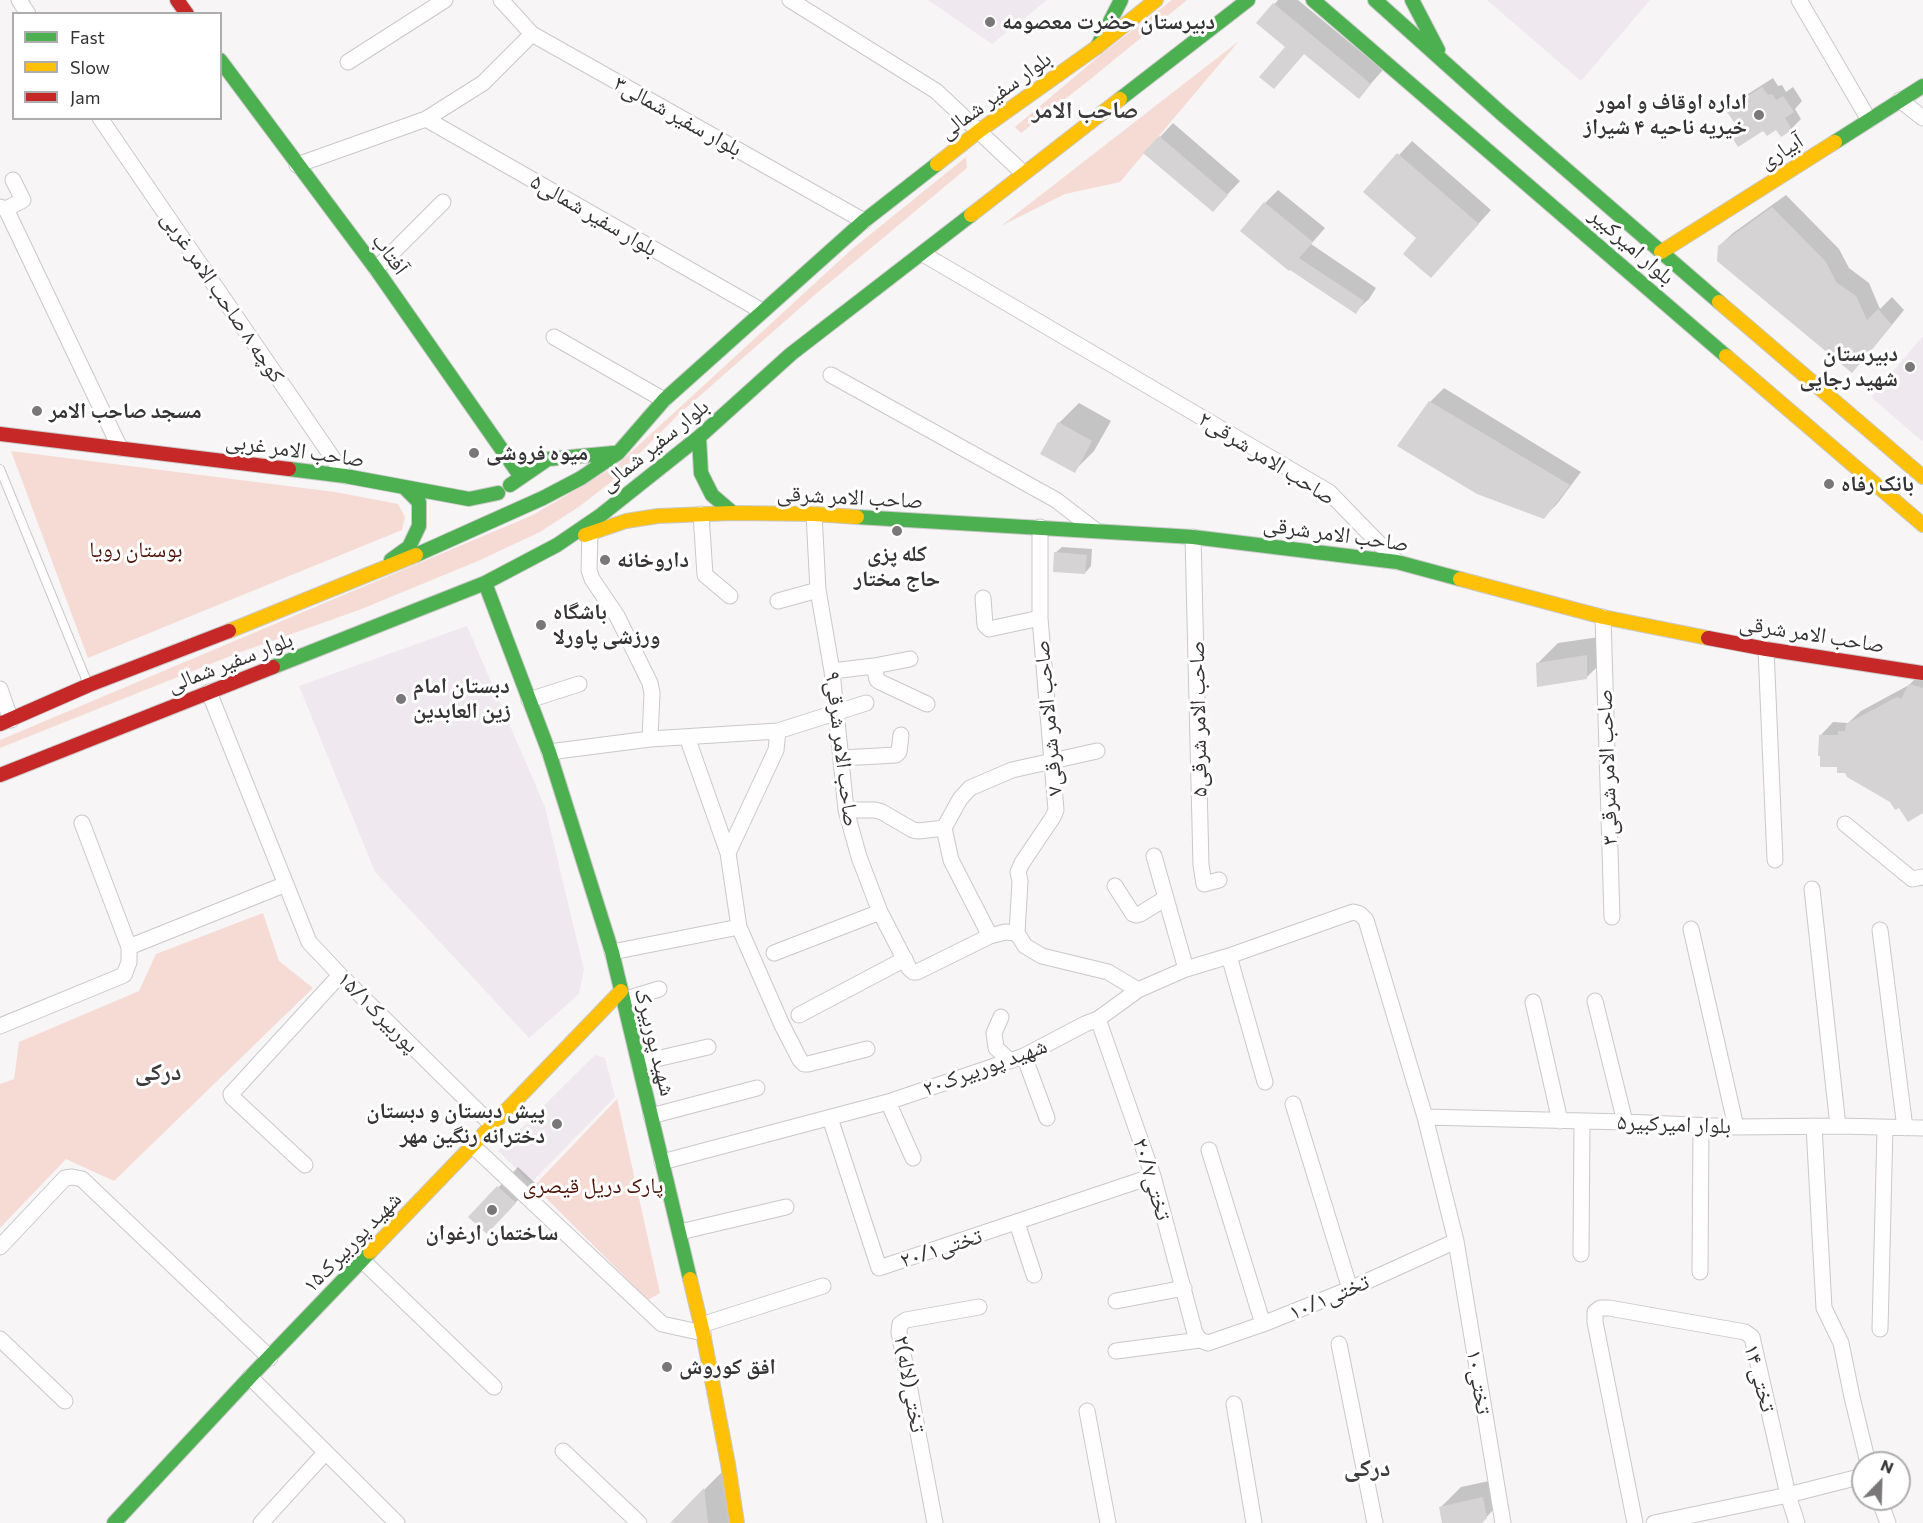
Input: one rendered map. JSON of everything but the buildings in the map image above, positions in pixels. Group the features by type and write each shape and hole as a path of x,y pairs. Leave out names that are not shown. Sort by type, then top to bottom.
{"main road":[{"path":"1097,46 1121,0"},
{"name":"بلوار سفیر شمالی","path":"6,722 89,685 358,580 448,542 581,478 618,453 664,400 864,221 979,131 1097,46 1156,0"},
{"name":"بلوار سفیر شمالی","path":"0,775 485,583 557,545 601,515 699,437 791,354 1248,0"},
{"name":"بلوار امیرکبیر","path":"1313,0 1824,416 1923,477"},
{"name":"بلوار امیرکبیر","path":"1375,0 1446,66 1661,252 1824,416 1923,525"},
{"path":"1412,0 1446,66"},
{"name":"آفتاب","path":"222,63 375,269 521,477"},
{"name":"آبیاری","path":"1661,252 1923,86"},
{"name":"صاحب الامر غربی","path":"0,434 345,476 469,499 498,493"},
{"path":"699,437 701,473 712,495 733,513"},
{"path":"448,542 478,510 498,493 548,459 618,453"},
{"path":"358,580 409,547 416,535 419,526 419,502 405,488"},
{"name":"صاحب الامر شرقی","path":"557,545 626,521 658,516 733,513 814,514 1193,537 1397,562 1603,617 1766,649 1923,673"},
{"name":"شهید پوربیرک","path":"485,583 549,752 612,952 702,1329 737,1523"},
{"name":"شهید پوربیرک۱۵","path":"114,1523 250,1377 492,1125 622,995"}],"street":[{"path":"348,62 445,0"},
{"name":"بلوار سفیر شمالی۳","path":"501,0 532,34 864,221"},
{"path":"790,0 936,92 1023,173"},
{"path":"1799,0 1869,120"},
{"path":"297,165 426,119 483,83 532,34"},
{"path":"1900,100 1923,118"},
{"name":"بلوار سفیر شمالی۵","path":"426,119 762,311"},
{"name":"کوچه ۸ صاحب الامر غربی","path":"101,120 345,476"},
{"path":"13,180 23,200 3,208 120,448"},
{"path":"375,269 444,202"},
{"name":"۲صاحب الامر شرقی","path":"922,254 1329,492 1397,562"},
{"path":"554,337 664,400"},
{"path":"831,375 1056,500 1095,530"},
{"path":"701,514 705,575 730,596"},
{"name":"صاحب الامر شرقی۹","path":"814,514 818,590 832,671 846,810 859,858 880,912 909,965"},
{"name":"صاحب الامر شرقی۷","path":"1017,933 1020,881 1018,872 1056,810 1040,618 1040,528"},
{"path":"590,533 589,570 592,579 617,616 650,683 652,693 650,739"},
{"name":"صاحب الامر شرقی۵","path":"1193,537 1201,865 1204,884 1220,880"},
{"path":"778,601 818,590"},
{"path":"983,598 985,625 989,629 1040,618"},
{"name":"صاحب الامر شرقی۳","path":"1603,617 1612,917"},
{"path":"1766,649 1775,860"},
{"path":"832,671 910,659"},
{"path":"874,666 877,680 927,704"},
{"path":"530,700 579,684"},
{"path":"0,689 6,722"},
{"name":"پوربیرک۱۵/۱","path":"209,693 309,942 492,1125"},
{"path":"549,752 650,739 778,731 866,703"},
{"path":"728,853 776,750 778,731"},
{"path":"841,758 896,755 899,752 901,735"},
{"path":"687,737 728,853 739,927 782,1024 804,1064 867,1049"},
{"path":"990,936 951,860 944,828 960,799 970,788 1012,770 1097,751"},
{"path":"846,810 882,812 913,830 944,828"},
{"path":"0,1026 124,975 129,962 129,947 82,823"},
{"path":"1845,824 1912,879 1923,877"},
{"path":"1154,856 1186,969"},
{"path":"129,947 286,884"},
{"path":"1115,886 1133,914 1136,915 1166,898"},
{"path":"1812,890 1838,1126"},
{"path":"774,952 880,912"},
{"name":"شهید پوربیرک۲۰","path":"662,1162 888,1102 1017,1059 1098,1019 1138,990 1186,969 1353,912 1360,914"},
{"name":"تختی۱۰","path":"1360,914 1366,920 1425,1117 1456,1241 1503,1523"},
{"path":"612,952 739,927"},
{"path":"1691,929 1736,1127"},
{"path":"1880,930 1905,1128"},
{"path":"798,1015 909,965 917,972 990,936 1005,932 1017,933 1025,946 1042,956 1108,972 1138,990"},
{"path":"1229,956 1265,1082"},
{"path":"304,1165 231,1094 340,975"},
{"path":"622,995 659,989"},
{"path":"1595,1000 1625,1122"},
{"path":"1533,1002 1560,1121"},
{"path":"1001,1017 994,1033 996,1048 1017,1059 1047,1118"},
{"name":"تختی۲۰/۷","path":"1098,1019 1153,1176 1195,1334 1200,1340"},
{"path":"639,1063 708,1047"},
{"path":"651,1116 757,1088"},
{"path":"888,1102 913,1158"},
{"path":"1293,1104 1350,1289"},
{"name":"بلوار امیرکبیر۵","path":"1425,1117 1736,1127 1923,1128"},
{"name":"تختی۲۰/۱","path":"830,1118 879,1268 1153,1176"},
{"path":"1581,1254 1582,1122"},
{"path":"1700,1272 1701,1126"},
{"path":"1814,1126 1822,1300 1826,1313 1842,1343 1865,1451"},
{"path":"1880,1329 1885,1128"},
{"path":"473,1146 662,1324 702,1329 823,1286"},
{"path":"1209,1150 1263,1324"},
{"path":"0,1247 65,1178 82,1179 270,1358"},
{"path":"680,1232 786,1207"},
{"path":"1017,1223 1034,1275"},
{"name":"تختی۱۰/۱","path":"1116,1351 1200,1340 1208,1343 1350,1289 1456,1241"},
{"path":"363,1261 494,1387"},
{"path":"1116,1301 1184,1288"},
{"name":"۲تختی(لاله)","path":"935,1523 899,1332 900,1324 906,1320 979,1307"},
{"name":"تختی ۱۴","path":"1635,1523 1594,1322 1595,1312 1598,1309 1604,1308 1745,1332 1752,1337 1788,1495"},
{"path":"0,1339 65,1401"},
{"path":"1339,1344 1375,1523"},
{"path":"250,1377 397,1523"},
{"path":"1234,1404 1254,1523"},
{"path":"1088,1411 1108,1523"},
{"path":"563,1450 639,1523"},
{"path":"261,1523 326,1454"},
{"path":"1654,1523 1788,1495 1851,1479"},
{"path":"1788,1495 1797,1523"}],"lane":[{"path":"0,469 89,685"}],"shaded area":[{"name":"دبیرستان حضرت معصومه","path":"928,0 1047,0 992,44"},
{"path":"1487,0 1650,0 1581,81"},
{"name":"دبیرستان شهید رجایی","path":"1923,336 1923,442 1871,397"},
{"path":"467,626 545,807 584,970 579,994 529,1038 375,872 299,686"},
{"name":"پیش دبستان و دبستان دخترانه رنگین مهر","path":"595,1055 605,1058 615,1097 531,1183 498,1151"}],"green space":[{"path":"1172,0 1187,0 1021,133 1015,127 1104,52"},
{"path":"1239,41 1120,182 1065,194 1001,226"},
{"path":"966,157 967,168 817,293 678,415 611,482 540,532 478,561 359,610 238,653 0,748 0,740 533,515 616,466 851,250"},
{"name":"بوستان رویا","path":"11,451 335,492 398,504 405,517 402,530 88,658"},
{"path":"263,913 279,961 313,988 114,1181 66,1159 0,1228 0,1084 14,1079 19,1042 139,991 156,954"},
{"name":"پارک دریل قیصری","path":"617,1099 660,1293 648,1300 534,1186"}],"traffic: fast":[{"path":"1097,47 1121,0"},
{"path":"1120,99 1248,0"},
{"path":"1313,0 1726,356"},
{"path":"1375,0 1502,114 1719,302"},
{"path":"1412,0 1438,50"},
{"path":"222,63 376,269 521,477"},
{"path":"1835,142 1923,86"},
{"path":"416,555 543,498 581,478 618,453 664,400 864,221 937,164"},
{"path":"273,667 485,583 557,545 601,515 699,437 791,354 971,215"},
{"path":"699,437 701,473 712,495 733,513"},
{"path":"510,485 548,459 614,453"},
{"path":"289,469 345,476 469,499 498,493"},
{"path":"391,560 409,547 419,526 419,502 405,488"},
{"path":"857,517 1193,537 1397,562 1460,579"},
{"path":"485,583 549,752 612,952 690,1279"},
{"path":"114,1523 370,1252"}],"traffic: slow":[{"path":"937,164 979,131 1097,47 1156,0"},
{"path":"971,215 1120,99"},
{"path":"1661,252 1835,142"},
{"path":"1719,302 1923,477"},
{"path":"1726,356 1923,525"},
{"path":"585,535 626,521 658,516 733,513 857,517"},
{"path":"229,631 416,555"},
{"path":"1460,579 1603,617 1708,638"},
{"path":"370,1252 621,991"},
{"path":"690,1279 703,1333 737,1523"}],"traffic: jam":[{"path":"177,0 186,12"},
{"path":"0,434 289,469"},
{"path":"0,724 89,685 229,631"},
{"path":"1708,638 1923,673"},
{"path":"0,775 273,667"}],"place":[{"name":"دبیرستان حضرت معصومه","path":"990,22"},
{"name":"اداره اوقاف و امور خیریه ناحیه ۴ شیراز","path":"1759,115"},
{"name":"دبیرستان شهید رجایی","path":"1910,367"},
{"name":"مسجد صاحب الامر","path":"37,411"},
{"name":"میوه فروشی","path":"474,453"},
{"name":"بانک رفاه","path":"1829,484"},
{"name":"کله پزی حاج مختار","path":"897,531"},
{"name":"داروخانه","path":"605,560"},
{"name":"باشگاه ورزشی پاورلا","path":"541,625"},
{"name":"دبستان امام زین العابدین","path":"401,699"},
{"name":"پیش دبستان و دبستان دخترانه رنگین مهر","path":"557,1124"},
{"name":"ساختمان ارغوان","path":"492,1210"},
{"name":"افق کوروش","path":"667,1367"}],"district":[{"name":"صاحب الامر","path":"1085,110"},
{"name":"درکی","path":"158,1072"},
{"name":"درکی","path":"1367,1468"}]}
